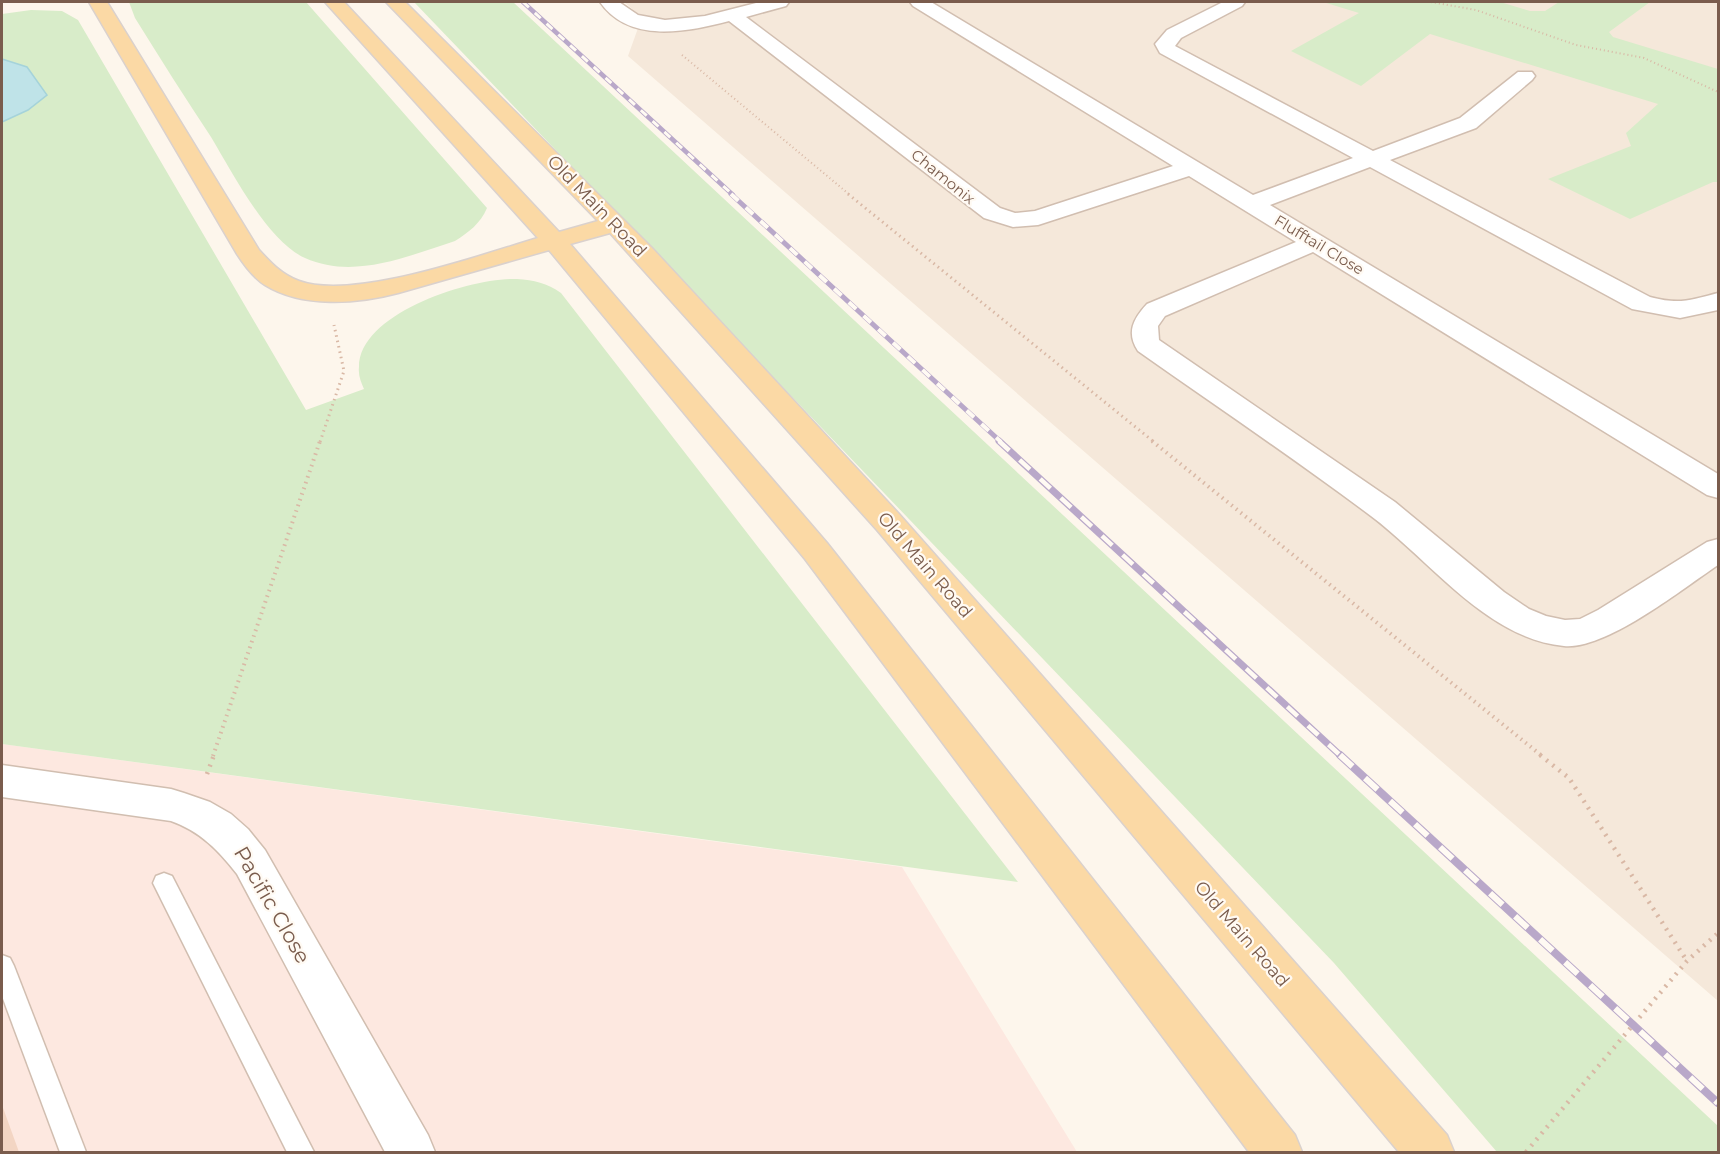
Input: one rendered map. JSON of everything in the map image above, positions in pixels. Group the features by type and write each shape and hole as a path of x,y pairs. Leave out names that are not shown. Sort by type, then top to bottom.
{"main road":[{"path":"98,2 249,254 265,272 277,281 302,289 326,293 358,293 389,288 615,224"},
{"path":"334,2 555,242 816,551 1278,1152"},
{"name":"Old Main Road","path":"394,2 615,224 888,522 1430,1152"}],"street":[{"path":"609,2 631,19 667,26 780,2"},
{"name":"Flufftail Close","path":"919,2 1719,488"},
{"path":"1236,2 1174,34 1165,44 1167,49 1641,303 1687,311 1719,301"},
{"name":"Chamonix","path":"731,14 992,213 1013,220 1038,218 1190,168"},
{"path":"1250,204 1468,123 1525,76"},
{"path":"1316,242 1156,310 1147,319 1144,327 1143,336 1148,345 1384,510 1516,618 1540,628 1565,633 1585,631 1610,619 1719,550"},
{"name":"Pacific Close","path":"2,781 171,805 195,812 217,824 251,862 411,1152"}],"lane":[{"path":"164,883 301,1152"},
{"path":"2,966 73,1152"}],"path":[{"path":"1431,2 1476,10 1576,45 1644,58 1719,92"},
{"path":"667,26 677,51 704,74 906,242 1569,778 1687,961"},
{"path":"195,812 344,370 326,293"},
{"path":"1526,1152 1687,961 1719,933"}],"shaded area":[{"path":"624,2 1718,2 1718,1001 628,56 642,17"},
{"path":"2,744 902,867 1077,1152 2,1152"}],"green space":[{"path":"129,2 306,2 487,208 481,219 455,241 381,263 342,267 305,258 291,250 252,205 135,18"},
{"path":"414,2 513,2 1718,1126 1718,1152 1497,1152 1334,963"},
{"path":"1323,2 1500,2 1530,11 1545,11 1559,2 1650,2 1609,32 1613,37 1718,69 1718,182 1713,182 1630,219 1548,179 1631,146 1626,133 1658,104 1430,34 1361,86 1291,51 1359,13"},
{"path":"31,10 62,11 78,20 306,410 364,389 359,367 364,347 378,330 398,314 422,302 448,291 498,280 535,281 561,293 1018,882 2,744 2,14"}],"water":[{"path":"2,59 27,67 47,95 28,110 2,122"}],"building":[{"path":"2,1105 19,1152 2,1152"}],"railway":[{"path":"523,2 733,195"},
{"path":"731,194 1001,442"},
{"path":"999,441 1341,756"},
{"path":"1340,755 1718,1103"}]}
